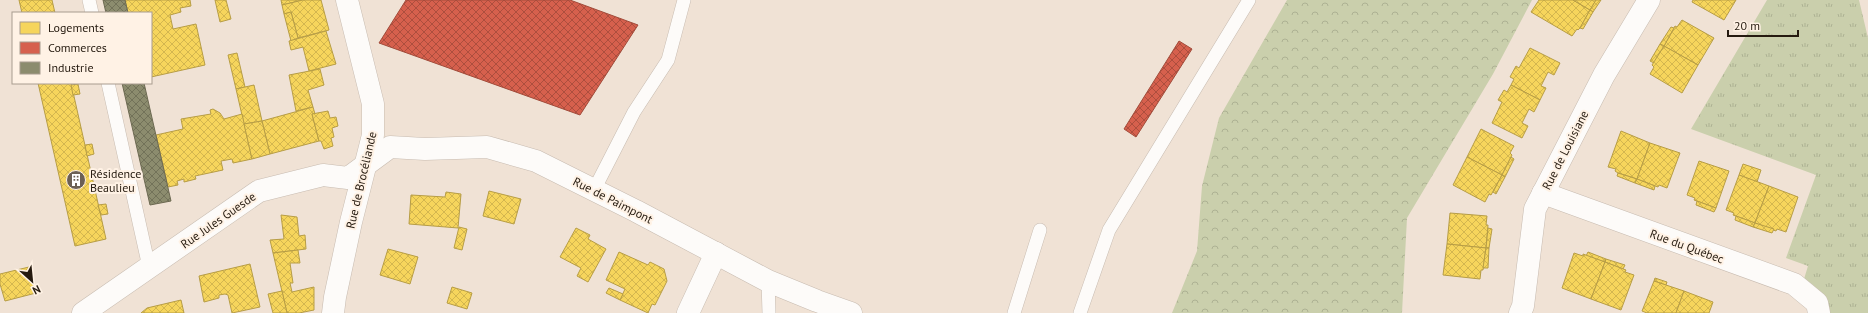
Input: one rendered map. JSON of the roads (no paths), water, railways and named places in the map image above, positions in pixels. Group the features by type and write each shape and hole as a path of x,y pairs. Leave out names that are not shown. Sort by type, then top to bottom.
{"street":[{"name":"Rue de Brocéliande","path":"334,313 335,298 351,222 373,135 373,104 347,0"},
{"name":"Rue de Louisiane","path":"1520,313 1523,306 1535,209 1604,75 1649,0"},
{"name":"Rue de Paimpont","path":"366,165 390,147 425,150 487,148 536,161 768,281 817,302 851,313"},
{"name":"Rue Jules Guesde","path":"83,313 259,191 323,175 348,178 366,165"},
{"name":"Rue du Québec","path":"1543,193 1794,284 1816,303 1819,313"},
{"path":"688,313 716,253"}],"lane":[{"path":"89,0 92,12"},
{"path":"594,190 634,112 668,60 684,0"},
{"path":"1080,313 1109,230 1249,0"},
{"path":"108,84 149,267"},
{"path":"1014,313 1040,230"},
{"path":"768,281 769,313"}],"place":[{"name":"Résidence Beaulieu","path":"76,180"}]}
